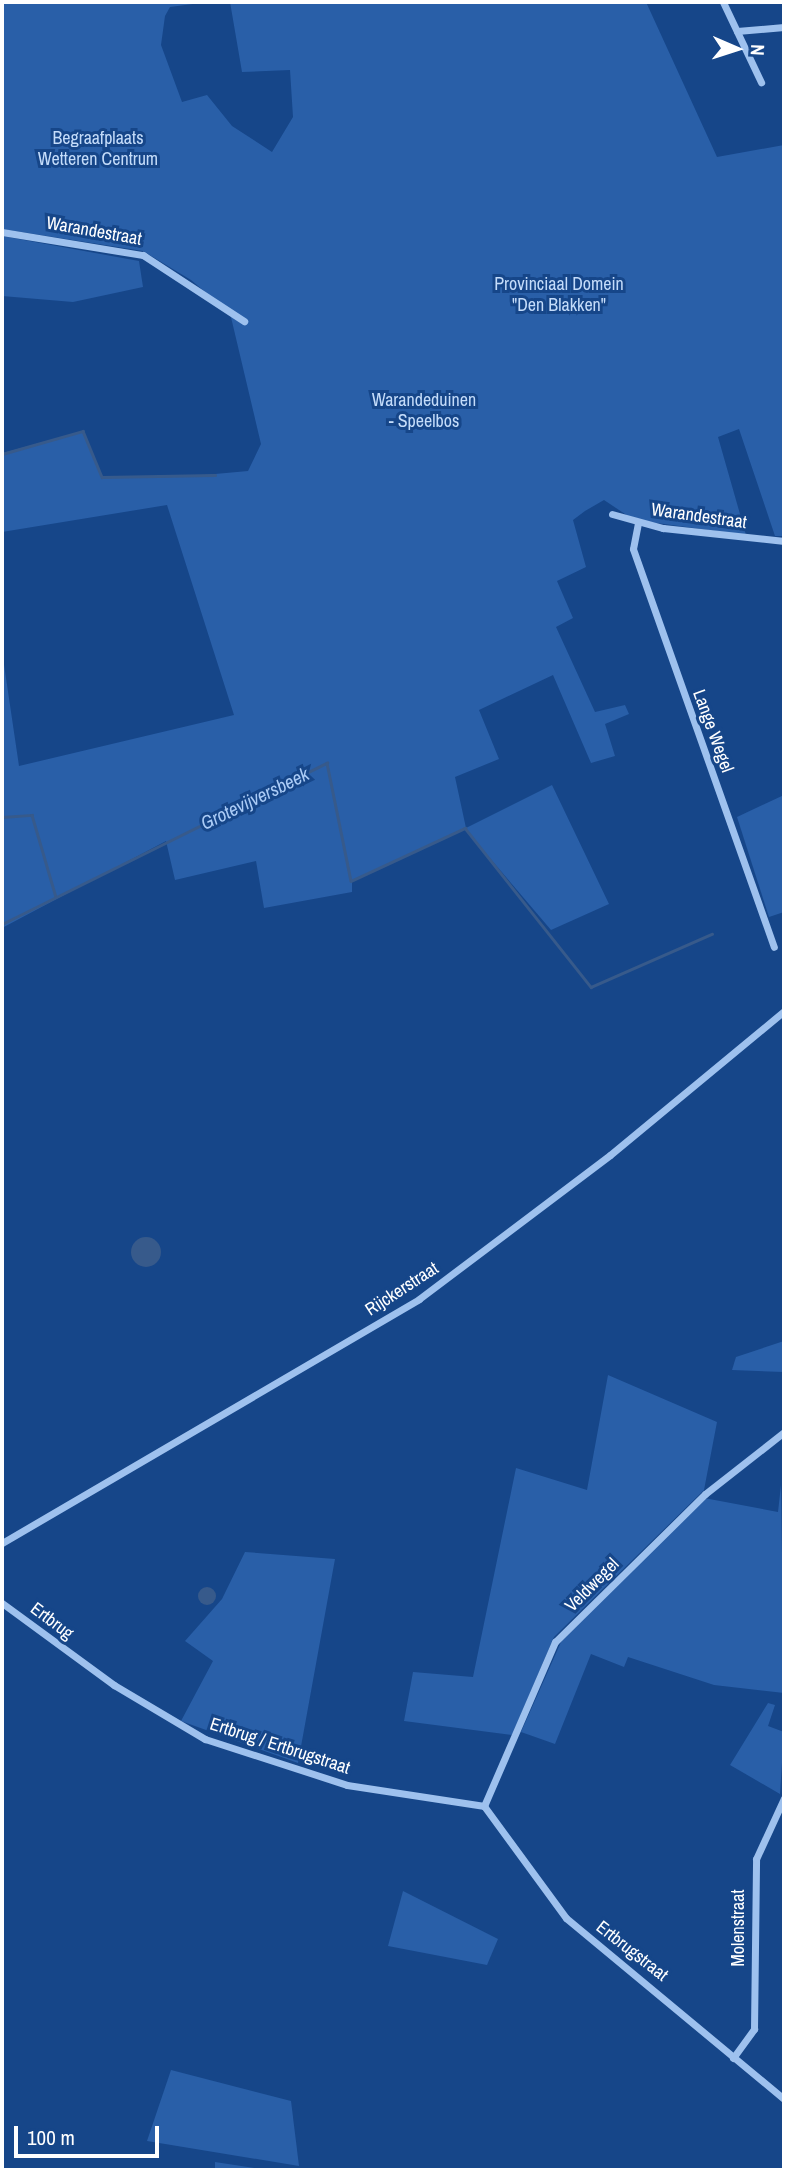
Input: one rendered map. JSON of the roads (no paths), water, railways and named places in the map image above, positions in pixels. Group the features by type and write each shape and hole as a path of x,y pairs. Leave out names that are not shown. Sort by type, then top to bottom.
{"street":[{"path":"723,2 761,82"},
{"path":"737,31 784,27"},
{"name":"Warandestraat","path":"2,232 143,255 244,321"},
{"name":"Warandestraat","path":"612,514 638,523 784,541"},
{"name":"Lange Wegel","path":"638,523 633,549 774,947"},
{"name":"Rijckerstraat","path":"2,1543 419,1299 610,1155 784,1011"},
{"name":"Veldwegel","path":"484,1806 555,1642 705,1494 784,1432"},
{"name":"Ertbrug","path":"2,1603 84,1664"},
{"name":"Ertbrug / Ertbrugstraat","path":"84,1664 205,1739 364,1789 484,1806"},
{"name":"Molenstraat","path":"733,2058 754,2029 756,1859 784,1798"},
{"name":"Ertbrugstraat","path":"484,1806 566,1918 784,2099"}],"waterway":[{"path":"2,454 83,431 102,477 215,475"},
{"name":"Grotevijversbeek","path":"2,924 327,763 351,881 465,828 591,987 712,934"},
{"path":"2,817 32,815 56,897"}],"park label":[{"name":"Begraafplaats Wetteren Centrum","path":"98,149"},
{"name":"Provinciaal Domein \"Den Blakken\"","path":"559,295"},
{"name":"Warandeduinen - Speelbos","path":"424,411"}]}
